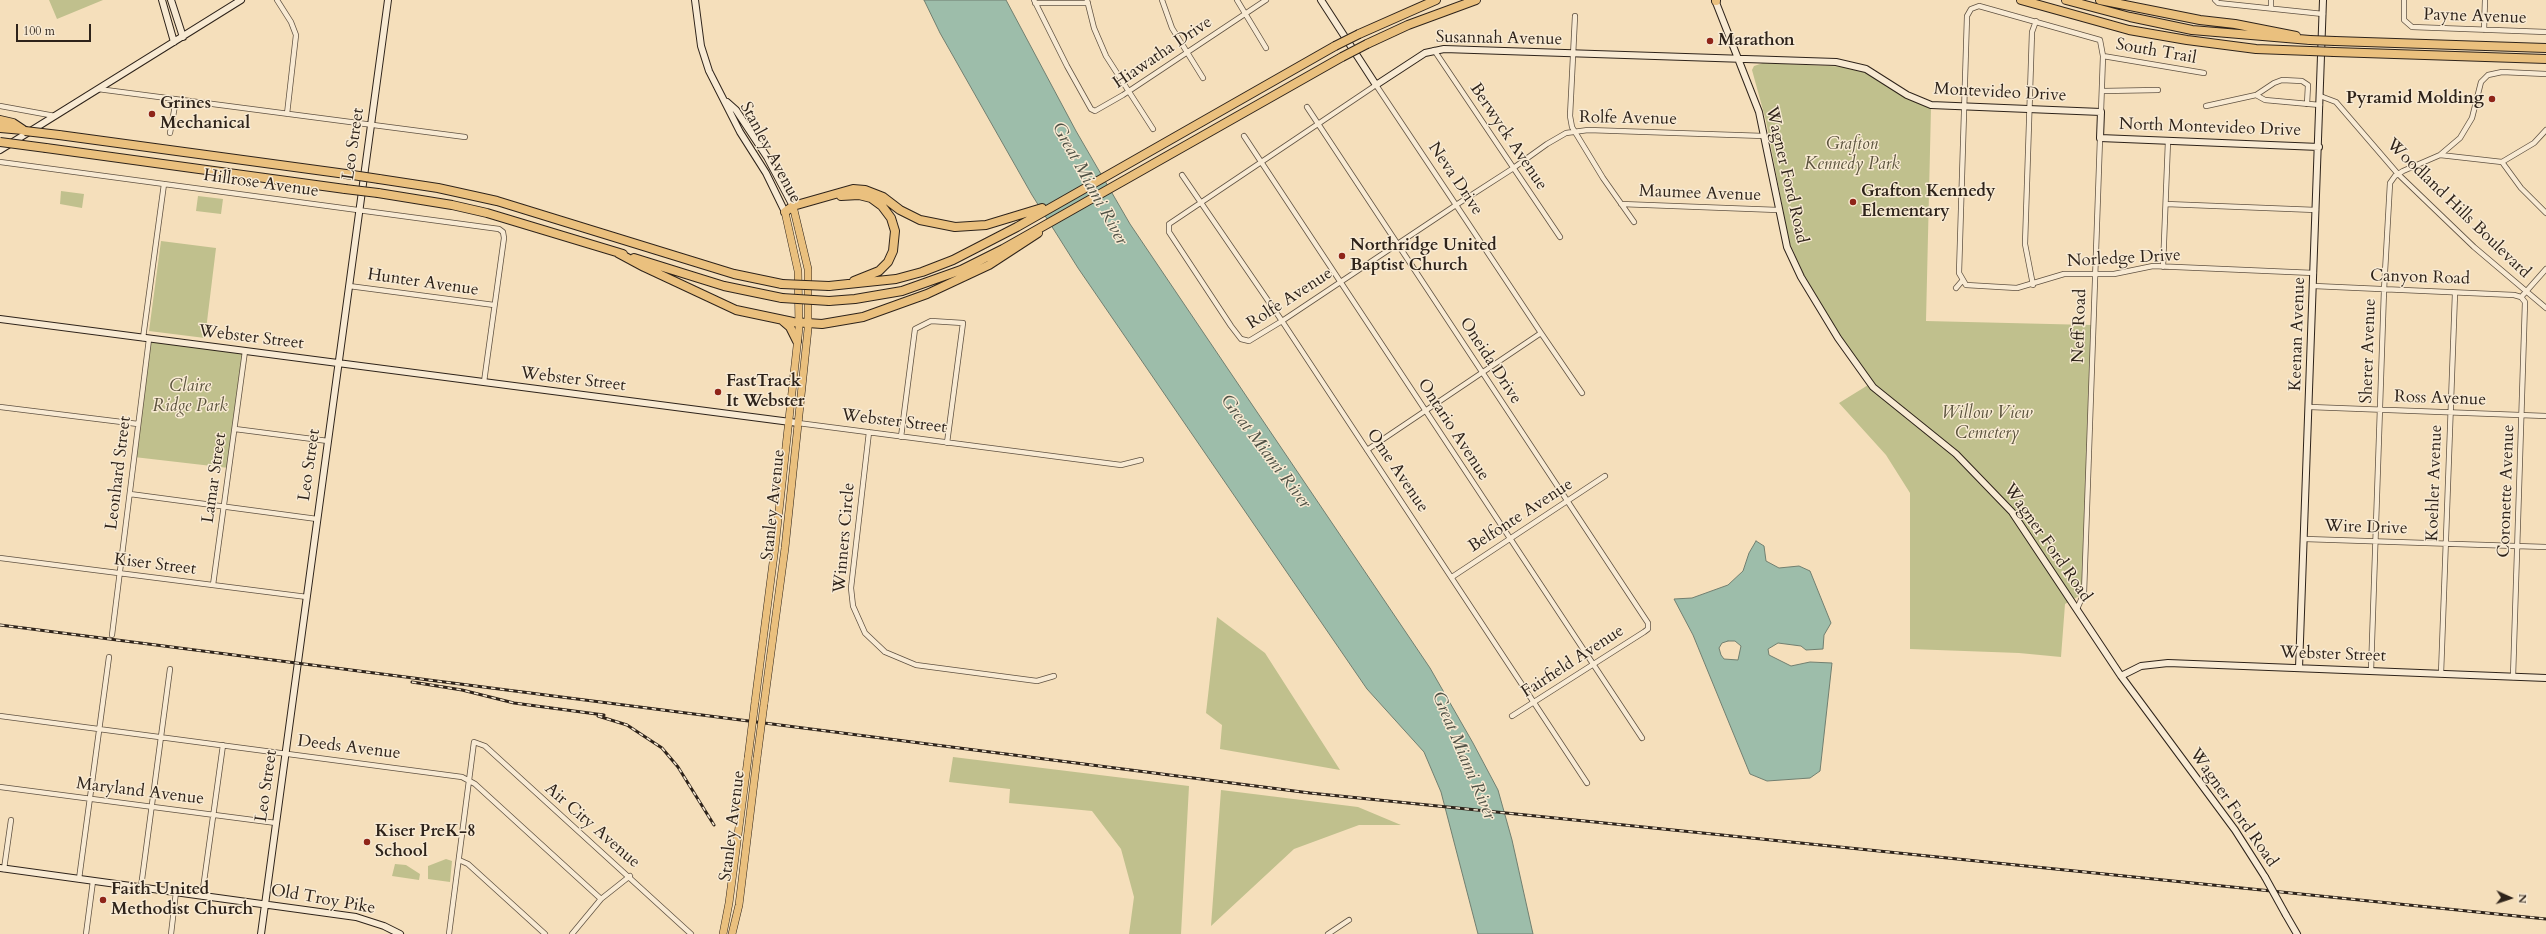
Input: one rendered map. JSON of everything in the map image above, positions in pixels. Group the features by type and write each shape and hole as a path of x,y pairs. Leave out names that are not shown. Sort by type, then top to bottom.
{"highway":[{"path":"2,128 346,174 438,188 497,201 734,274 782,284 842,286 883,281 922,272 972,251 1017,227 1335,46 1436,0"},
{"path":"618,253 644,267 736,310 780,320 799,323 842,321 885,311 960,279 1025,240 1056,219 1342,57 1408,25 1476,0"},
{"path":"2021,0 2129,30 2187,40 2256,49 2546,59"},
{"path":"2066,0 2130,17 2192,30 2310,40 2546,48"},
{"path":"2100,0 2117,2 2200,20 2284,32 2310,40"},
{"path":"0,120 13,123 25,131"},
{"path":"0,142 378,193 452,205 487,213 724,286 782,298 829,300 882,296 922,285 961,270 1025,240"},
{"path":"784,212 853,189 865,190 877,195 900,210 937,225 971,227 1008,220 1060,202"},
{"path":"794,209 844,196 859,195 871,198 882,206 891,218 895,241 888,262 879,271 868,277 842,286"},
{"path":"780,320 790,327 797,341"}],"main road":[{"name":"Stanley Avenue","path":"732,934 738,905 764,704 798,423 808,323 808,269 794,209"},
{"name":"Stanley Avenue","path":"723,932 755,702 789,422 799,323 798,270 784,212"}],"street":[{"path":"162,0 174,42"},
{"path":"171,0 183,37"},
{"path":"0,150 241,0"},
{"path":"278,0 295,28 296,35 287,114"},
{"name":"Leo Street","path":"261,934 388,0"},
{"name":"Stanley Avenue","path":"695,0 704,59 713,80 725,99 740,132 766,173 784,212"},
{"path":"1162,0 1167,18 1203,78"},
{"path":"1237,0 1244,14 1266,48"},
{"name":"Hiawatha Drive","path":"1034,2 1067,66 1094,111 1102,109 1130,91 1266,0"},
{"name":"Neva Drive","path":"1321,0 1376,85 1582,393"},
{"name":"Wagner Ford Road","path":"1715,0 1759,112 1778,210 1787,247 1801,277 1864,376 1882,395 1956,454 1998,495 2028,535 2121,676 2235,830 2265,877 2297,934"},
{"path":"2215,0 2218,3 2323,14"},
{"path":"2271,0 2271,8"},
{"name":"Keenan Avenue","path":"2300,668 2323,0"},
{"name":"Payne Avenue","path":"2404,0 2405,21 2412,27 2427,29 2546,32"},
{"path":"2484,30 2485,0"},
{"path":"1034,2 1087,2 1101,46 1153,129"},
{"path":"1956,288 1962,281 1959,273 1968,16 1973,7 1979,6 2036,21 2032,32 2025,244 2033,285"},
{"path":"1575,16 1570,116 1574,131 1634,222"},
{"name":"Neff Road","path":"2036,21 2098,38 2102,41 2103,91 2100,138 2084,592 2077,610"},
{"name":"Susannah Avenue","path":"1242,339 1231,326 1169,232 1168,226 1171,221 1418,57 1434,50 1739,59"},
{"name":"Berwyck Avenue","path":"1434,50 1512,168 1560,237"},
{"name":"South Trail","path":"2103,56 2204,73"},
{"name":"Montevideo Drive","path":"1739,59 1845,63 1866,69 1920,101 1931,105 1964,108 2101,112"},
{"path":"2398,174 2440,155 2466,130 2484,77 2494,73 2546,74"},
{"path":"2206,106 2256,95 2274,82 2282,80 2302,81 2308,85 2307,104"},
{"path":"98,89 465,137"},
{"path":"2103,91 2158,90"},
{"path":"2256,95 2265,100 2320,105"},
{"name":"Woodland Hills Boulevard","path":"2320,96 2336,102 2398,174 2527,294 2546,308"},
{"name":"Stanley Avenue","path":"725,99 736,110 767,157 794,209"},
{"path":"170,133 176,100"},
{"path":"0,106 55,116"},
{"name":"Oneida Drive","path":"1307,107 1646,619 1648,629"},
{"path":"2440,155 2502,162 2534,143 2546,130"},
{"name":"Rolfe Avenue","path":"1242,339 1250,340 1282,321 1561,135 1574,131 1764,136"},
{"name":"Ontario Avenue","path":"1244,136 1339,283 1425,409 1642,738"},
{"name":"North Montevideo Drive","path":"2100,138 2318,147"},
{"path":"2164,267 2168,141"},
{"name":"Hillrose Avenue","path":"0,162 499,229 503,232 503,246 494,305"},
{"path":"2502,162 2521,188 2545,211"},
{"name":"Sherer Avenue","path":"2371,671 2384,290 2390,182 2398,174"},
{"name":"Ome Avenue","path":"1182,175 1282,321 1587,783"},
{"name":"Leonhard Street","path":"112,635 130,494 164,184"},
{"name":"Maumee Avenue","path":"1621,204 1778,210"},
{"path":"2166,204 2316,210"},
{"name":"Norledge Drive","path":"1962,281 1971,286 2016,288 2033,285 2064,274 2114,274 2141,268 2164,267 2314,273"},
{"name":"Coronette Avenue","path":"2527,306 2522,298 2527,294 2546,269"},
{"name":"Hunter Avenue","path":"349,286 494,305"},
{"name":"Canyon Road","path":"2314,286 2522,298"},
{"name":"Koehler Avenue","path":"2441,674 2455,293"},
{"name":"Coronette Avenue","path":"2513,677 2527,294"},
{"path":"484,382 494,305"},
{"name":"Webster Street","path":"0,319 1121,465 1141,460"},
{"path":"901,437 915,329 931,321 963,323 947,443"},
{"path":"1367,450 1425,409 1541,333"},
{"name":"Lamar Street","path":"213,585 245,351"},
{"path":"0,407 138,424"},
{"name":"Ross Avenue","path":"2310,407 2546,416"},
{"path":"235,429 328,441"},
{"name":"Winners Circle","path":"869,432 850,588 853,606 865,633 885,652 916,665 1038,681 1054,676"},
{"name":"Belfonte Avenue","path":"1452,577 1568,502 1605,476"},
{"path":"130,494 317,519"},
{"name":"Wire Drive","path":"2304,539 2375,540 2546,547"},
{"name":"Kiser Street","path":"0,558 307,597"},
{"name":"Fairfield Avenue","path":"1512,716 1648,629"},
{"path":"79,879 109,657"},
{"name":"Webster Street","path":"2121,676 2135,668 2161,663 2546,678"},
{"path":"141,887 170,669"},
{"name":"Deeds Avenue","path":"0,716 438,773 469,780 601,899"},
{"name":"Air City Avenue","path":"469,780 474,742 485,746 630,876 691,934"},
{"path":"202,896 223,745"},
{"path":"449,934 469,780"},
{"name":"Maryland Avenue","path":"0,787 276,823"},
{"path":"2,869 11,820"},
{"path":"459,860 468,864 546,934"},
{"name":"Old Troy Pike","path":"2,869 356,917 384,926 400,934"},
{"path":"572,934 601,899 630,876"},
{"path":"86,934 93,881"},
{"path":"170,934 176,892"},
{"path":"1328,934 1349,920"}],"green space":[{"path":"49,0 103,0 57,19"},
{"name":"Willow View Cemetery","path":"1763,63 1851,67 1868,73 1912,100 1931,108 1926,321 2091,325 2083,587 2081,595 2065,604 2061,657 2019,653 1910,649 1910,493 1886,455 1839,403 1873,382 1845,343 1804,275 1789,241 1766,121 1752,70 1754,66"},
{"path":"61,191 84,194 82,208 60,204"},
{"path":"198,196 223,199 221,214 196,211"},
{"path":"161,241 216,248 205,338 149,331"},
{"name":"Claire Ridge Park","path":"149,339 245,351 229,468 134,457"},
{"path":"1217,617 1265,653 1340,770 1220,749 1222,725 1206,713"},
{"path":"953,757 1189,786 1181,934 1129,934 1134,897 1121,849 1092,811 1009,803 1010,789 949,782"},
{"path":"1221,790 1358,807 1401,825 1359,825 1294,849 1211,926"},
{"path":"446,859 452,861 450,882 428,879 428,866"},
{"path":"395,864 406,865 420,874 419,880 392,876"}],"water":[{"name":"Great Miami River","path":"924,0 1006,0 1076,131 1130,224 1430,668 1473,743 1498,790 1512,840 1533,934 1478,934 1441,792 1424,752 1367,689 1078,268 1032,195 940,33"},
{"path":"1756,541 1764,546 1766,561 1779,568 1799,566 1810,571 1831,623 1824,635 1823,649 1806,650 1801,646 1778,643 1768,649 1769,655 1791,666 1810,662 1832,663 1820,771 1810,778 1767,781 1750,774 1693,635 1674,599 1692,598 1728,585 1743,571 1749,553","holes":["1735,641 1741,646 1738,660 1724,659 1719,648 1722,643"]}],"railway":[{"path":"0,625 1310,793 2546,919"},
{"path":"412,682 462,690 514,703 604,715"},
{"path":"598,716 627,725 662,748 678,767 714,825"}],"place":[{"name":"Marathon","path":"1710,41"},
{"name":"Pyramid Molding","path":"2492,99"},
{"name":"Grines Mechanical","path":"152,114"},
{"name":"Grafton Kennedy Elementary","path":"1853,202"},
{"name":"Northridge United Baptist Church","path":"1342,256"},
{"name":"FastTrack It Webster","path":"718,392"},
{"name":"Kiser PreK-8 School","path":"367,842"},
{"name":"Faith United Methodist Church","path":"103,900"}],"park label":[{"name":"Grafton Kennedy Park","path":"1852,155"}]}
